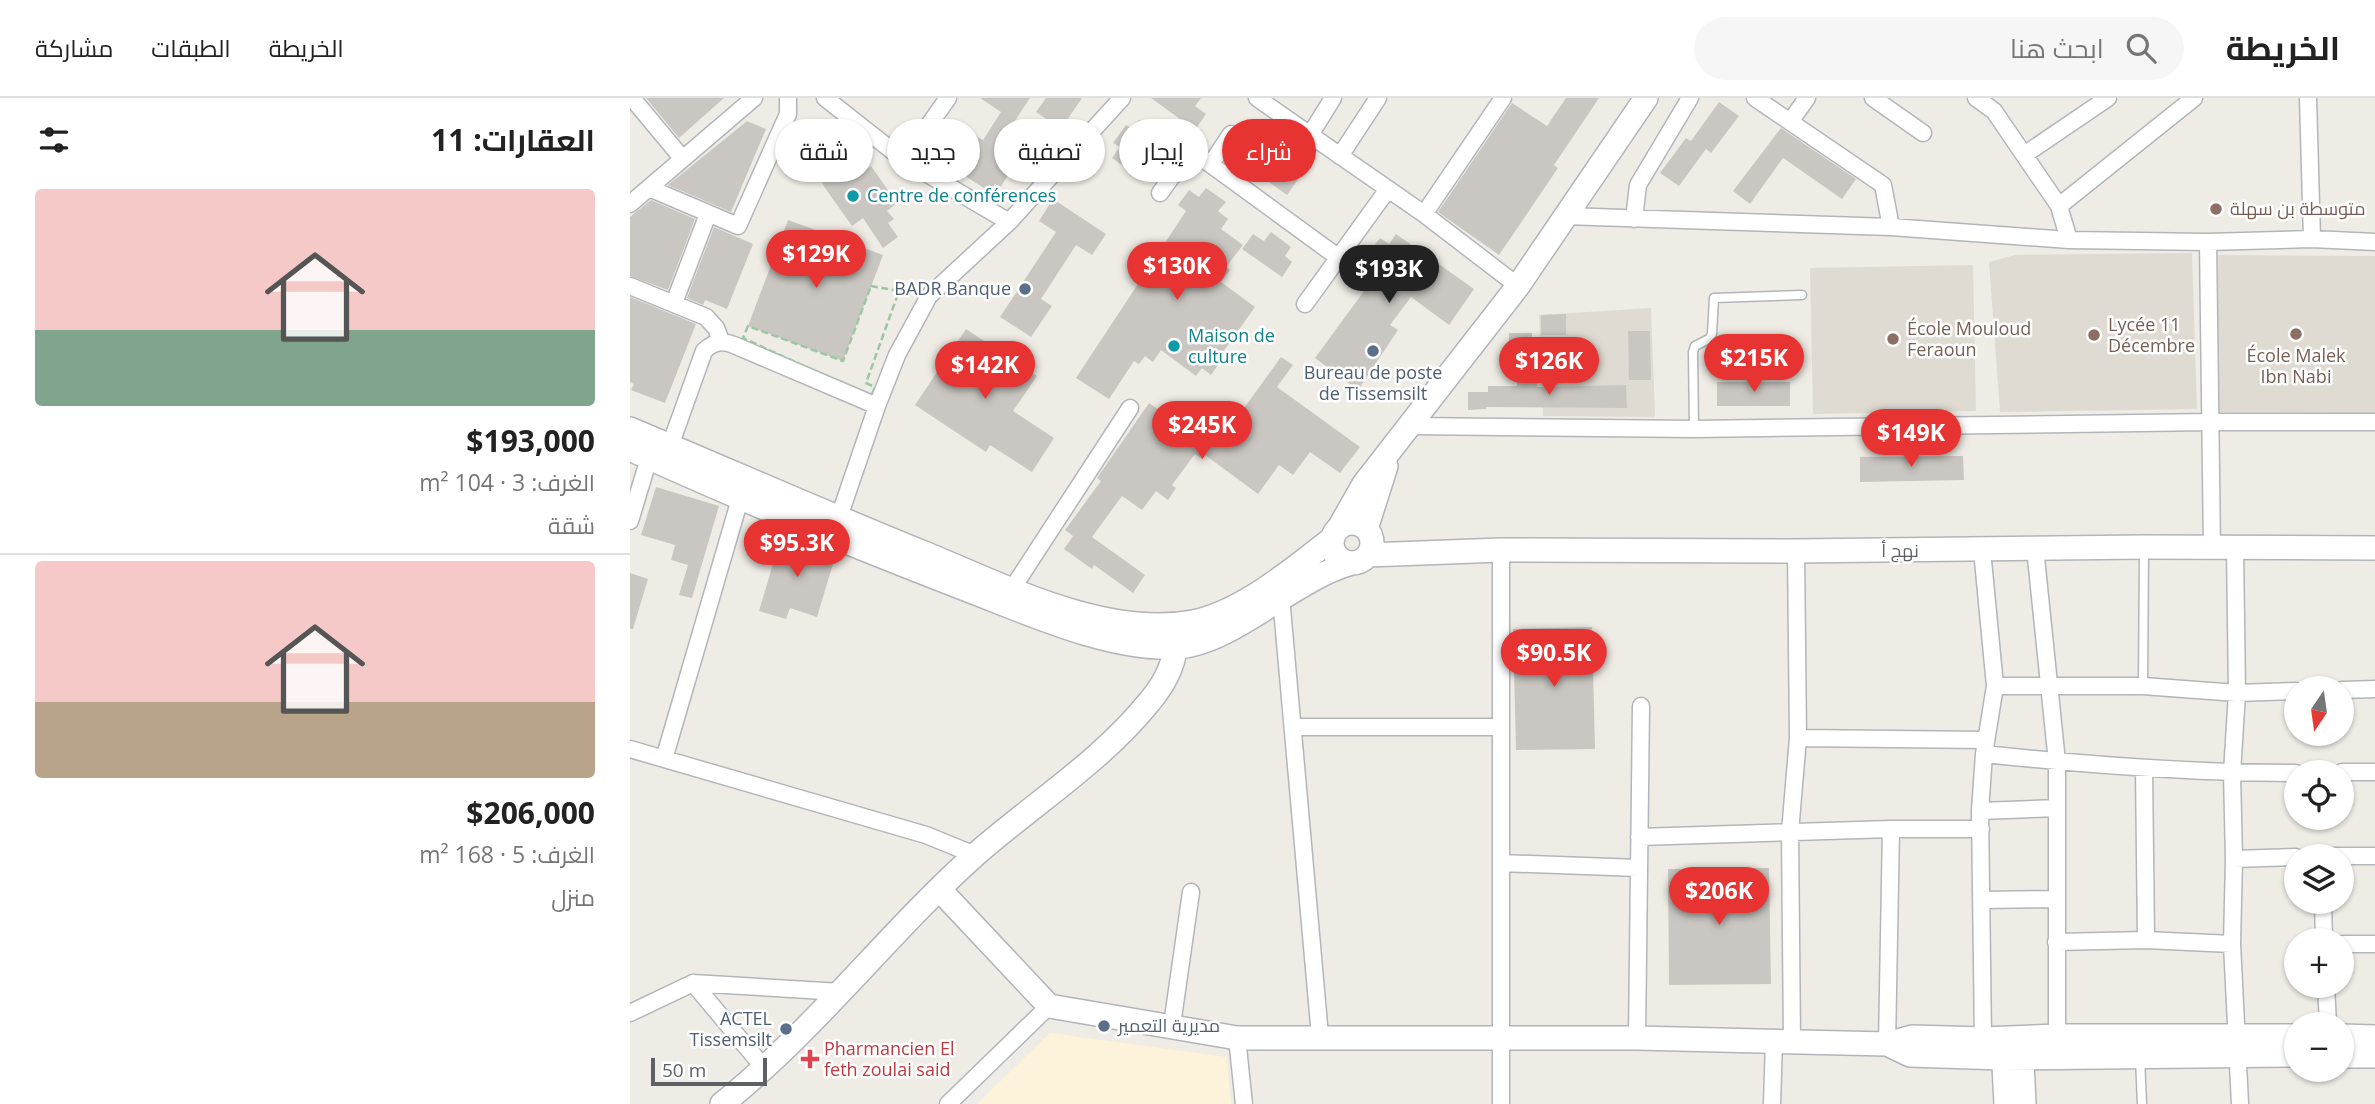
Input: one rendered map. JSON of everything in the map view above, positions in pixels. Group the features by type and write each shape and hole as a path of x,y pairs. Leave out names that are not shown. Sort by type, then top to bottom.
{"street":[{"path":"632,98 682,158"},
{"path":"630,204 754,98"},
{"path":"649,188 738,226 788,114 788,98"},
{"path":"825,98 887,147"},
{"path":"933,119 948,98"},
{"path":"836,528 897,355 929,296 1009,222 1122,98"},
{"path":"1257,98 1287,119"},
{"path":"1316,125 1333,98"},
{"path":"1340,156 1378,98"},
{"path":"1424,214 1503,98"},
{"path":"1393,449 1365,538 1345,562 1336,555 1332,544 1364,484 1518,286 1646,98"},
{"path":"1634,219 1638,186 1690,98"},
{"path":"1755,98 1883,185 1891,227"},
{"path":"1790,122 1807,98"},
{"path":"1873,98 1923,133"},
{"path":"1976,98 1997,104 2024,155 2059,206 2069,240"},
{"path":"2024,155 2108,98"},
{"path":"2308,98 2312,239"},
{"path":"2059,206 2189,100"},
{"path":"1316,139 1424,214 1518,286"},
{"path":"1211,164 1222,148"},
{"path":"1160,194 1191,150 1339,258"},
{"path":"941,182 1009,222"},
{"path":"1305,304 1388,189"},
{"path":"674,303 708,214"},
{"path":"1565,216 1891,227 2069,240 2208,242 2312,239 2375,242"},
{"path":"2208,242 2212,549"},
{"path":"630,286 706,317 716,328 721,341"},
{"path":"670,446 704,351 721,341 877,406"},
{"path":"1012,589 1130,408"},
{"path":"1411,426 1694,429 2375,422"},
{"path":"630,429 836,528 1087,634 1128,643 1176,647 1221,633 1323,572 1365,538"},
{"path":"630,521 639,453 740,499 836,528 1060,606 1105,619 1141,624 1194,621 1226,610 1273,583 1336,533 1352,524 1365,538"},
{"path":"664,759 740,499"},
{"name":"نهج أ","path":"1365,538 1400,544 1425,553"},
{"name":"نهج أ","path":"1365,538 1425,553 1501,550 2375,548"},
{"path":"2035,548 2057,762 2057,1036"},
{"path":"2235,548 2237,693 2232,773 2232,944 2240,1104"},
{"path":"1501,550 1501,1104"},
{"path":"1982,550 1995,686 1985,747 1980,810 1982,900 2006,1046 2024,1104"},
{"path":"1772,1104 1783,1042 1790,832 1798,738 1796,551"},
{"path":"1281,597 1320,1036"},
{"path":"722,1104 765,1069 975,855 1086,764 1136,717 1161,687 1171,668 1176,647 1175,624"},
{"path":"1995,686 2143,686 2237,693 2284,691"},
{"path":"2354,690 2375,689"},
{"path":"1637,1038 1641,706"},
{"path":"1293,727 1501,727"},
{"path":"1798,738 1985,747 2057,762 2144,769 2284,773"},
{"path":"630,749 926,835 975,855"},
{"path":"2144,769 2146,940"},
{"path":"2354,772 2375,772"},
{"path":"1980,810 2057,808"},
{"path":"1639,837 1891,829 1981,829"},
{"path":"1887,1044 1891,829"},
{"path":"2354,856 2375,856"},
{"path":"2234,859 2284,857"},
{"path":"1501,863 1639,867"},
{"path":"940,890 1049,1006 1237,1038 1637,1038 1887,1044 1913,1037 2140,1055 2284,1038"},
{"path":"1172,1025 1191,892"},
{"path":"1982,900 2057,899"},
{"path":"2056,942 2146,940 2232,944"},
{"path":"2354,944 2375,944"},
{"path":"630,1013 693,984 841,992"},
{"path":"693,984 765,1069"},
{"path":"948,1104 1049,1006"},
{"path":"2006,1046 2057,1036 2238,1044 2284,1053"},
{"path":"2354,1037 2375,1037"},
{"path":"1237,1038 1244,1104"},
{"path":"2006,1046 2006,1104"},
{"path":"2354,1056 2375,1056"}],"lane":[{"path":"1694,429 1693,352 1695,346 1709,340 1712,334 1714,298 1802,295"},
{"path":"2143,686 2144,547"},
{"path":"2140,1055 2142,1104"}],"path":[{"path":"871,285 899,291 866,383 875,387 870,397 743,338 748,326 843,362 871,285"}],"shaded area":[{"name":"Lycée 11 Décembre","path":"2192,253 2197,409 2000,412 1989,262 2015,255"},
{"name":"École Malek Ibn Nabi","path":"2218,255 2375,256 2375,413 2217,412"},
{"name":"École Mouloud Feraoun","path":"1973,265 1976,411 1813,414 1810,268"},
{"path":"1651,308 1655,417 1543,416 1539,315"},
{"path":"1050,1033 1226,1057 1231,1104 977,1104"}],"building":[{"path":"646,98 724,98 679,138"},
{"path":"980,98 1030,98 1016,119 996,119 1001,112"},
{"path":"1046,98 1082,98 1068,119 1046,119 1036,112"},
{"path":"1151,98 1201,98 1195,106 1206,114 1203,119 1180,119"},
{"path":"1566,98 1599,98 1554,165 1558,168 1499,255 1438,212 1512,103 1547,126"},
{"path":"1719,102 1739,116 1711,153 1706,149 1679,186 1660,173 1686,138 1691,141"},
{"path":"747,121 766,129 731,212 668,185"},
{"path":"994,123 994,182 1004,182 1000,188 995,184 990,192 974,182 980,182 980,138 983,140"},
{"path":"1781,128 1856,179 1842,199 1783,158 1750,204 1733,191"},
{"path":"1119,135 1119,146 1113,143"},
{"path":"1119,148 1119,163 1112,158"},
{"path":"873,169 897,203 887,211 894,219 888,223 898,237 883,248 863,218 852,226 822,182 873,182"},
{"path":"1269,182 1296,182 1287,195"},
{"path":"1206,188 1226,202 1218,211 1228,219 1221,229 1243,245 1226,267 1230,270 1221,282 1255,307 1220,356 1223,358 1211,375 1202,368 1196,376 1161,350 1153,362 1145,356 1139,364 1134,361 1109,399 1076,378 1186,211 1178,205 1189,190 1199,197"},
{"path":"1053,199 1106,234 1092,255 1076,245 1041,299 1052,306 1031,337 1000,317 1056,232 1039,221"},
{"path":"651,200 695,219 668,290 630,276 630,217"},
{"path":"788,220 883,255 843,361 748,326"},
{"path":"714,227 753,244 727,309 705,300 703,305 687,298"},
{"path":"1271,232 1291,247 1285,256 1292,262 1282,277 1242,249 1253,234 1264,241"},
{"path":"1396,234 1474,289 1449,325 1411,297 1390,325 1398,330 1358,390 1315,358 1367,287 1346,272 1356,259 1361,263 1380,238 1389,244"},
{"path":"630,297 696,324 665,403 631,390 634,384 630,382"},
{"path":"1566,314 1566,335 1541,335 1541,315"},
{"path":"966,329 1037,376 1013,411 1054,438 1032,472 990,445 986,452 915,405"},
{"path":"1628,331 1650,331 1651,380 1629,380"},
{"path":"1509,333 1532,333 1532,349 1509,353"},
{"path":"1281,357 1293,365 1277,387 1360,447 1340,473 1310,452 1293,475 1279,465 1258,494 1205,455 1202,459 1195,454 1172,485 1176,488 1168,500 1156,491 1142,510 1122,496 1092,537 1145,575 1133,593 1094,565 1092,569 1064,549 1073,536 1065,530 1101,481 1097,478 1149,403 1166,415 1174,403 1231,444 1247,421 1239,415"},
{"path":"1537,380 1537,387 1626,385 1627,408 1486,407 1468,410 1468,392 1488,392 1488,386 1517,386 1517,381"},
{"path":"1717,382 1790,382 1790,406 1717,406"},
{"path":"1963,456 1964,480 1860,482 1860,457"},
{"path":"656,487 719,506 692,598 679,595 688,565 671,560 675,545 641,535"},
{"path":"781,537 836,554 817,617 790,608 786,619 759,611"},
{"path":"630,573 648,579 633,629 630,629"},
{"path":"1592,627 1595,749 1516,750 1513,629"},
{"path":"1769,868 1771,984 1669,985 1668,869"}],"place":[{"name":"Centre de conférences","path":"853,196"},
{"name":"متوسطة بن سهلة","path":"2216,209"},
{"name":"BADR Banque","path":"1025,289"},
{"name":"École Malek Ibn Nabi","path":"2296,334"},
{"name":"Lycée 11 Décembre","path":"2094,335"},
{"name":"École Mouloud Feraoun","path":"1893,339"},
{"name":"Maison de culture","path":"1174,346"},
{"name":"Bureau de poste de Tissemsilt","path":"1373,351"},
{"name":"مديرية التعمير","path":"1104,1026"},
{"name":"ACTEL Tissemsilt","path":"786,1029"},
{"name":"Pharmancien El feth zoulai said","path":"810,1059"}]}
